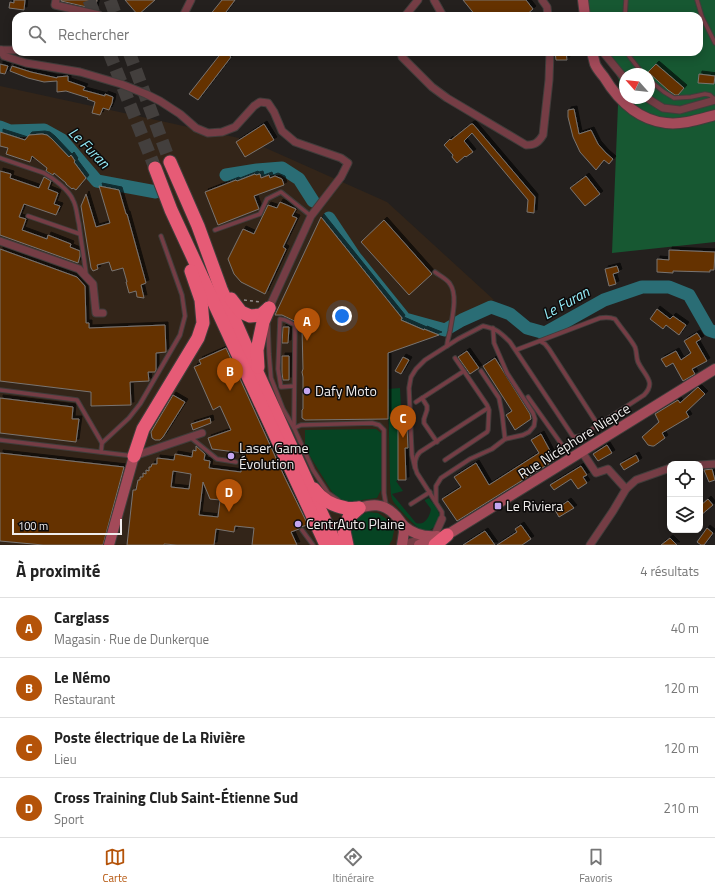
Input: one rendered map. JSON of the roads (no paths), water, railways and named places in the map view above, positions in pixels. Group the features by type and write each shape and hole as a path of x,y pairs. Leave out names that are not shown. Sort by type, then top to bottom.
{"highway":[{"path":"170,162 198,226 221,289 336,545"},
{"path":"134,456 143,429 198,338 203,323 201,300 171,210 155,168"},
{"path":"171,210 326,545"},
{"path":"221,289 241,312 250,316 261,315 271,305"},
{"path":"258,374 257,350 263,322 271,305"},
{"path":"303,472 317,494 331,504 347,509 359,508"},
{"path":"331,504 344,531 347,545"},
{"path":"344,531 349,517 359,508"}],"street":[{"path":"56,0 55,5 86,12"},
{"path":"185,12 191,0"},
{"path":"408,12 418,0"},
{"path":"434,0 441,12"},
{"path":"542,0 547,7 548,12"},
{"path":"583,0 584,12"},
{"path":"0,50 12,50"},
{"path":"0,50 4,56 26,63 80,72 121,84 146,94 165,104 180,114 196,128 208,133 222,132 235,127 254,106 260,102 268,103 274,112 282,131 295,142 341,158 348,163 341,177 330,193 311,216 271,305"},
{"path":"402,56 432,87 447,98 526,145 533,145 539,141 542,135 549,80 550,56"},
{"path":"593,56 595,64 624,103 636,113 649,120 667,124 684,123 715,115"},
{"path":"606,56 619,72"},
{"path":"655,103 663,108 680,110 715,100"},
{"path":"0,241 79,269 93,284 96,313 103,313"},
{"name":"Rue Nicéphore Niepce","path":"419,545 436,538 582,452 715,369"},
{"path":"109,545 134,456 202,433"},
{"path":"582,452 596,473 608,469 626,489"},
{"path":"703,465 715,464"},
{"path":"590,545 626,489 636,480 667,469"},
{"path":"359,508 369,504 382,506 393,513 403,525 410,530 421,535 436,538"},
{"path":"436,538 442,519"},
{"path":"402,545 404,532 403,525"},
{"path":"405,545 411,542 436,538"}],"lane":[{"path":"625,12 626,0"},
{"path":"697,0 701,12"},
{"path":"703,19 715,43"},
{"path":"629,56 638,68"},
{"path":"655,85 674,98 691,98 705,94 710,95 715,100"},
{"path":"0,158 44,173 71,195 74,201 84,254 86,277"},
{"path":"215,230 260,214 267,198 281,192 311,216"},
{"path":"28,216 80,234"},
{"path":"102,442 129,418 140,404 180,335 185,316 182,295 161,236"},
{"path":"435,272 449,283 453,290 454,296 447,342 448,346"},
{"path":"271,305 268,330 271,378 283,409 294,428 313,470 328,492 341,503 359,508"},
{"path":"516,350 606,317 615,319 635,348 638,361 650,382 648,391 581,436 574,437"},
{"path":"294,386 281,387 278,369 280,320 285,320 295,325 294,428"},
{"path":"442,519 442,512 415,468 412,454 409,388 411,377 416,369 425,360 458,339 483,326 499,331 516,350 574,437"},
{"path":"436,502 436,486 441,478 470,459 492,449 505,439 523,435 529,432 534,426 535,419 533,413 507,373 494,343 493,328"},
{"path":"540,341 549,349 598,425"},
{"path":"445,460 488,430 488,408 455,358"},
{"path":"416,402 464,371"},
{"path":"481,371 499,398 505,439"},
{"path":"0,390 77,400 102,442 101,452"},
{"path":"528,397 562,445 564,446 574,440 574,437"},
{"path":"422,398 428,410 424,418 424,423 436,442"},
{"path":"415,468 416,456 418,454 488,408"},
{"path":"294,428 301,425 372,423 379,425 384,430 384,493 386,508"},
{"path":"190,437 217,460 236,462"},
{"path":"0,440 134,456"},
{"path":"411,504 430,492"},
{"path":"302,530 313,545"}],"waterway":[{"name":"Le Furan","path":"0,127 10,131 44,130 62,140 97,181 156,192"},
{"name":"Le Furan","path":"226,175 282,168 299,179 313,201"},
{"name":"Le Furan","path":"329,218 355,257 405,319 445,330 462,320 491,307 510,314 527,328 545,333 604,300 642,287 669,287 689,295 709,330 715,332"}],"tunnel":[{"path":"89,0 94,12"},
{"path":"110,0 114,12"},
{"path":"111,56 155,168"},
{"path":"130,56 170,162"}],"place":[{"name":"Carglass","path":"307,341"},
{"name":"Le Némo","path":"230,391"},
{"name":"Dafy Moto","path":"307,391"},
{"name":"Poste électrique de La Rivière","path":"403,438"},
{"name":"Laser Game Évolution","path":"231,456"},
{"name":"Le Riviera","path":"498,506"},
{"name":"Cross Training Club Saint-Étienne Sud","path":"229,512"},
{"name":"CentrAuto Plaine","path":"298,524"}]}
